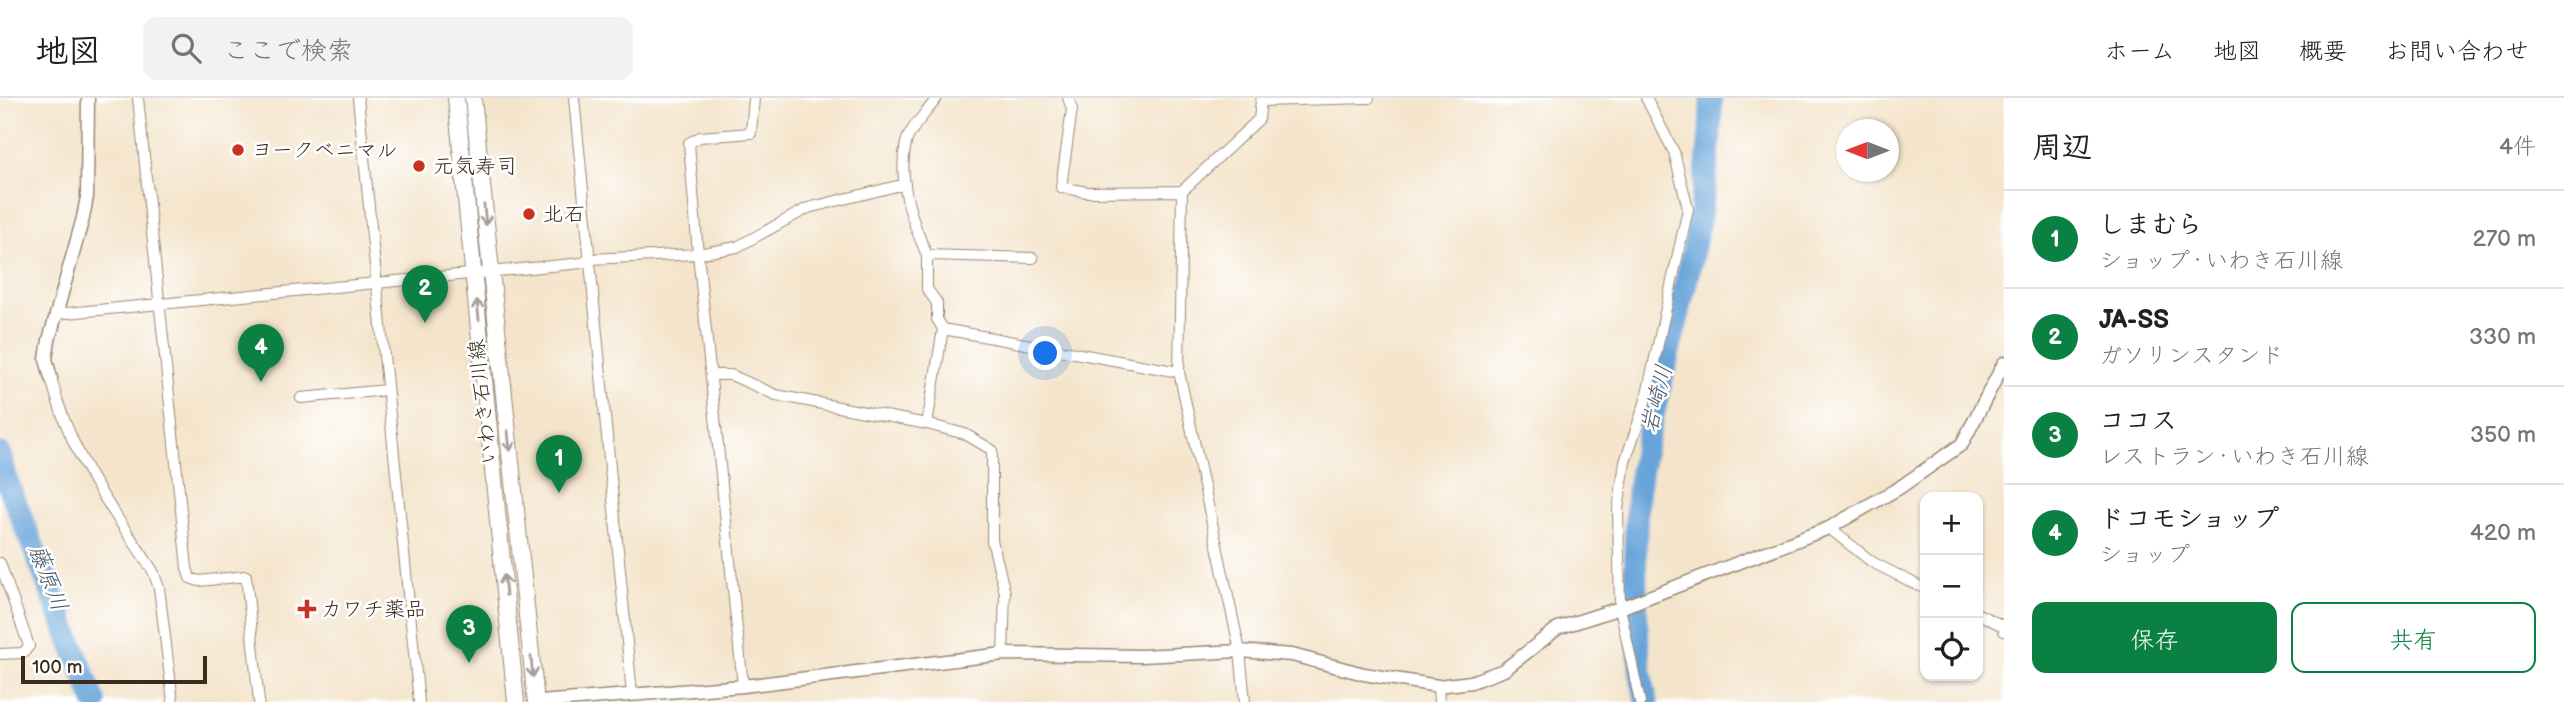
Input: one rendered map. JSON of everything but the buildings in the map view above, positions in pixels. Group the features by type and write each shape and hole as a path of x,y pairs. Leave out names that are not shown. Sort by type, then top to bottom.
{"main road":[{"name":"いわき石川線","path":"456,98 483,273 538,702"},
{"name":"いわき石川線","path":"472,98 516,702"}],"street":[{"path":"88,98 87,197 47,359 63,421 83,466 153,571 159,588 173,702"},
{"path":"138,98 187,568 190,578 199,581 246,576 259,702"},
{"path":"358,98 419,702"},
{"path":"574,98 632,694"},
{"path":"743,686 711,375 704,252 689,143 700,137 751,133 754,98"},
{"path":"927,424 943,329 937,319 937,303 927,289 927,255 914,226 905,184 906,142 936,98"},
{"path":"1068,98 1072,109 1061,187 1087,192 1182,191 1259,119 1261,100 1370,98"},
{"path":"1640,702 1634,682 1624,607 1618,510 1625,462 1645,403 1688,209 1674,152 1646,98"},
{"path":"57,314 582,263 590,259 704,252 737,247 808,208 905,184"},
{"path":"1182,191 1179,372 1240,651 1245,702"},
{"path":"927,255 1033,258"},
{"path":"943,329 1179,372"},
{"path":"538,702 743,686 1003,654 1141,656 1240,651 1292,655 1364,674 1438,687 1471,682 1504,670 1558,628 1624,607 1829,528 1939,463 1962,444 2004,363"},
{"path":"711,375 731,375 776,395 927,424 965,435 992,450 992,540 1006,593 1003,654"},
{"path":"301,398 387,390"},
{"path":"1829,528 1872,562 1920,586"},
{"path":"0,563 29,646 23,653 1,657"},
{"path":"1983,616 2003,626 2004,631"},
{"path":"1438,687 1439,702"}],"waterway":[{"name":"岩崎川","path":"1647,702 1637,627 1635,546 1638,490 1644,453 1697,233 1709,143 1711,98"},
{"name":"藤原川","path":"0,454 7,481 95,702"}],"place":[{"name":"ヨークベニマル","path":"238,150"},
{"name":"元気寿司","path":"419,166"},
{"name":"北石","path":"529,214"},
{"name":"JA-SS","path":"425,323"},
{"name":"ドコモショップ","path":"261,382"},
{"name":"しまむら","path":"559,493"},
{"name":"カワチ薬品","path":"307,609"},
{"name":"ココス","path":"469,663"}]}
